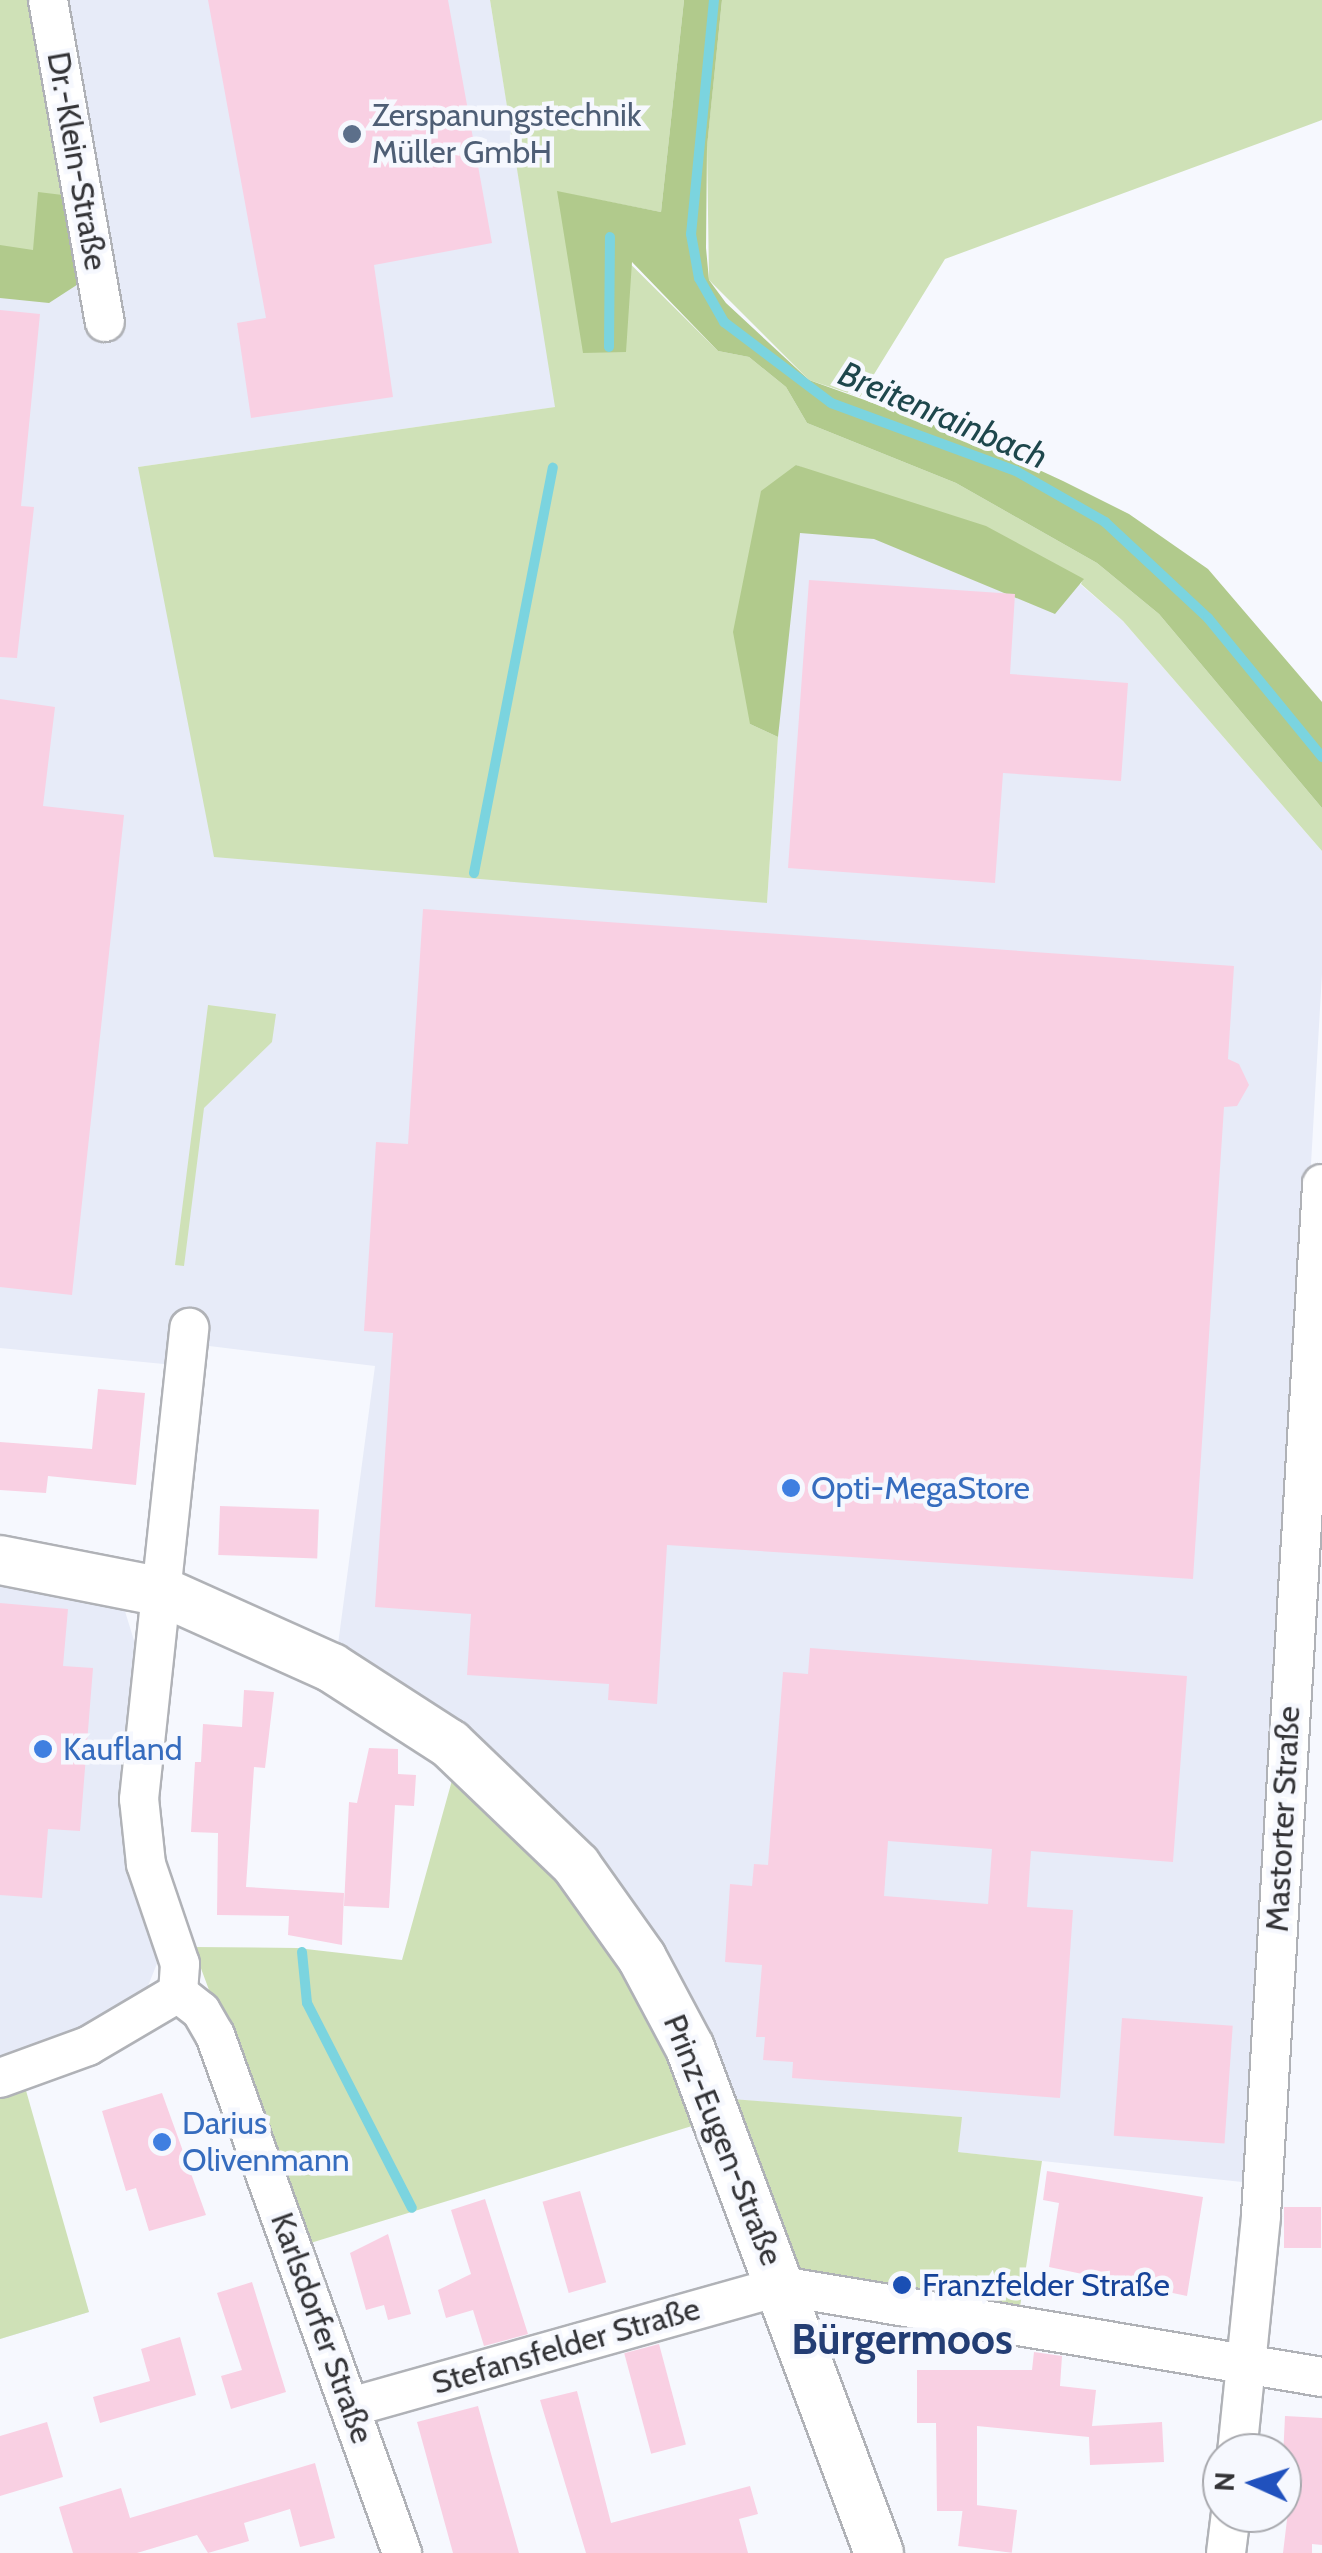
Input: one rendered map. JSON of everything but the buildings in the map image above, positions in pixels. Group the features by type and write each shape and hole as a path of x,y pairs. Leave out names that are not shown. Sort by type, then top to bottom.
{"street":[{"name":"Dr.-Klein-Straße","path":"48,0 105,322"},
{"name":"Mastorter Straße","path":"1239,2433 1247,2366 1322,1184"},
{"path":"0,2078 88,2046 178,1993 180,1964 146,1864 140,1799 189,1328"},
{"name":"Prinz-Eugen-Straße","path":"0,1560 163,1592 394,1703 495,1782 576,1865 668,2001 723,2125 879,2553"},
{"name":"Karlsdorfer Straße","path":"178,1993 202,2011 215,2035 402,2553"},
{"path":"781,2286 1322,2376"},
{"name":"Stefansfelder Straße","path":"351,2407 781,2286"}],"shaded area":[{"path":"58,0 490,0 556,407 138,467 767,903 796,465 1066,572 1123,621 1322,851 1322,974 1252,2183 957,2152 961,2117 727,2099 681,1991 337,1652 375,1366 201,1345 184,1366 0,1348 0,268 86,279 96,342 116,337"},
{"path":"0,1578 124,1608 140,1660 160,1956 146,1991 77,2033 12,2057 89,2312 0,2339"}],"green space":[{"path":"0,0 35,0 86,279 0,268"},
{"path":"490,0 684,0 661,212 558,192 718,351 749,357 786,387 807,423 956,483 1097,563 1159,614 1322,808 1322,851 1123,621 1081,584 1083,579 796,465 750,724 778,737 767,903 214,857 138,467 555,407"},
{"path":"684,0 722,0 707,147 706,248 709,280 726,303 809,380 970,438 1063,481 1129,514 1208,569 1322,702 1322,808 1159,614 1097,563 956,483 807,423 786,387 749,357 718,351 632,262 626,352 583,353 557,191 661,212"},
{"path":"722,0 1322,0 1322,120 945,259 860,397 809,380 709,280 707,146"},
{"path":"38,192 71,196 86,279 49,303 0,298 0,245 33,250"},
{"path":"796,465 986,526 1084,579 1055,614 874,539 800,533 778,737 750,724 733,632 761,491"},
{"path":"208,1005 276,1014 272,1042 204,1108 184,1266 175,1265"},
{"path":"456,1766 587,1902 705,2122 304,2245 193,1947 297,1948 402,1960"},
{"path":"25,2087 89,2312 0,2339 0,2095"},
{"path":"732,2099 962,2117 958,2152 1042,2161 1019,2314 796,2270"}],"waterway":[{"name":"Breitenrainbach","path":"714,0 691,234 699,278 724,322 831,403 1016,471 1105,522 1208,618 1322,757"},
{"name":"Breitenrainbach","path":"609,347 610,237"},
{"name":"Breitenrainbach","path":"474,873 553,468"},
{"name":"Breitenrainbach","path":"302,1952 307,2003 412,2208"}],"place":[{"name":"Zerspanungstechnik Müller GmbH","path":"352,134"},
{"name":"Opti-MegaStore","path":"791,1488"},
{"name":"Kaufland","path":"43,1749"},
{"name":"Darius Olivenmann","path":"162,2142"},
{"name":"Franzfelder Straße","path":"902,2285"}],"district":[{"name":"Bürgermoos","path":"902,2339"}]}
